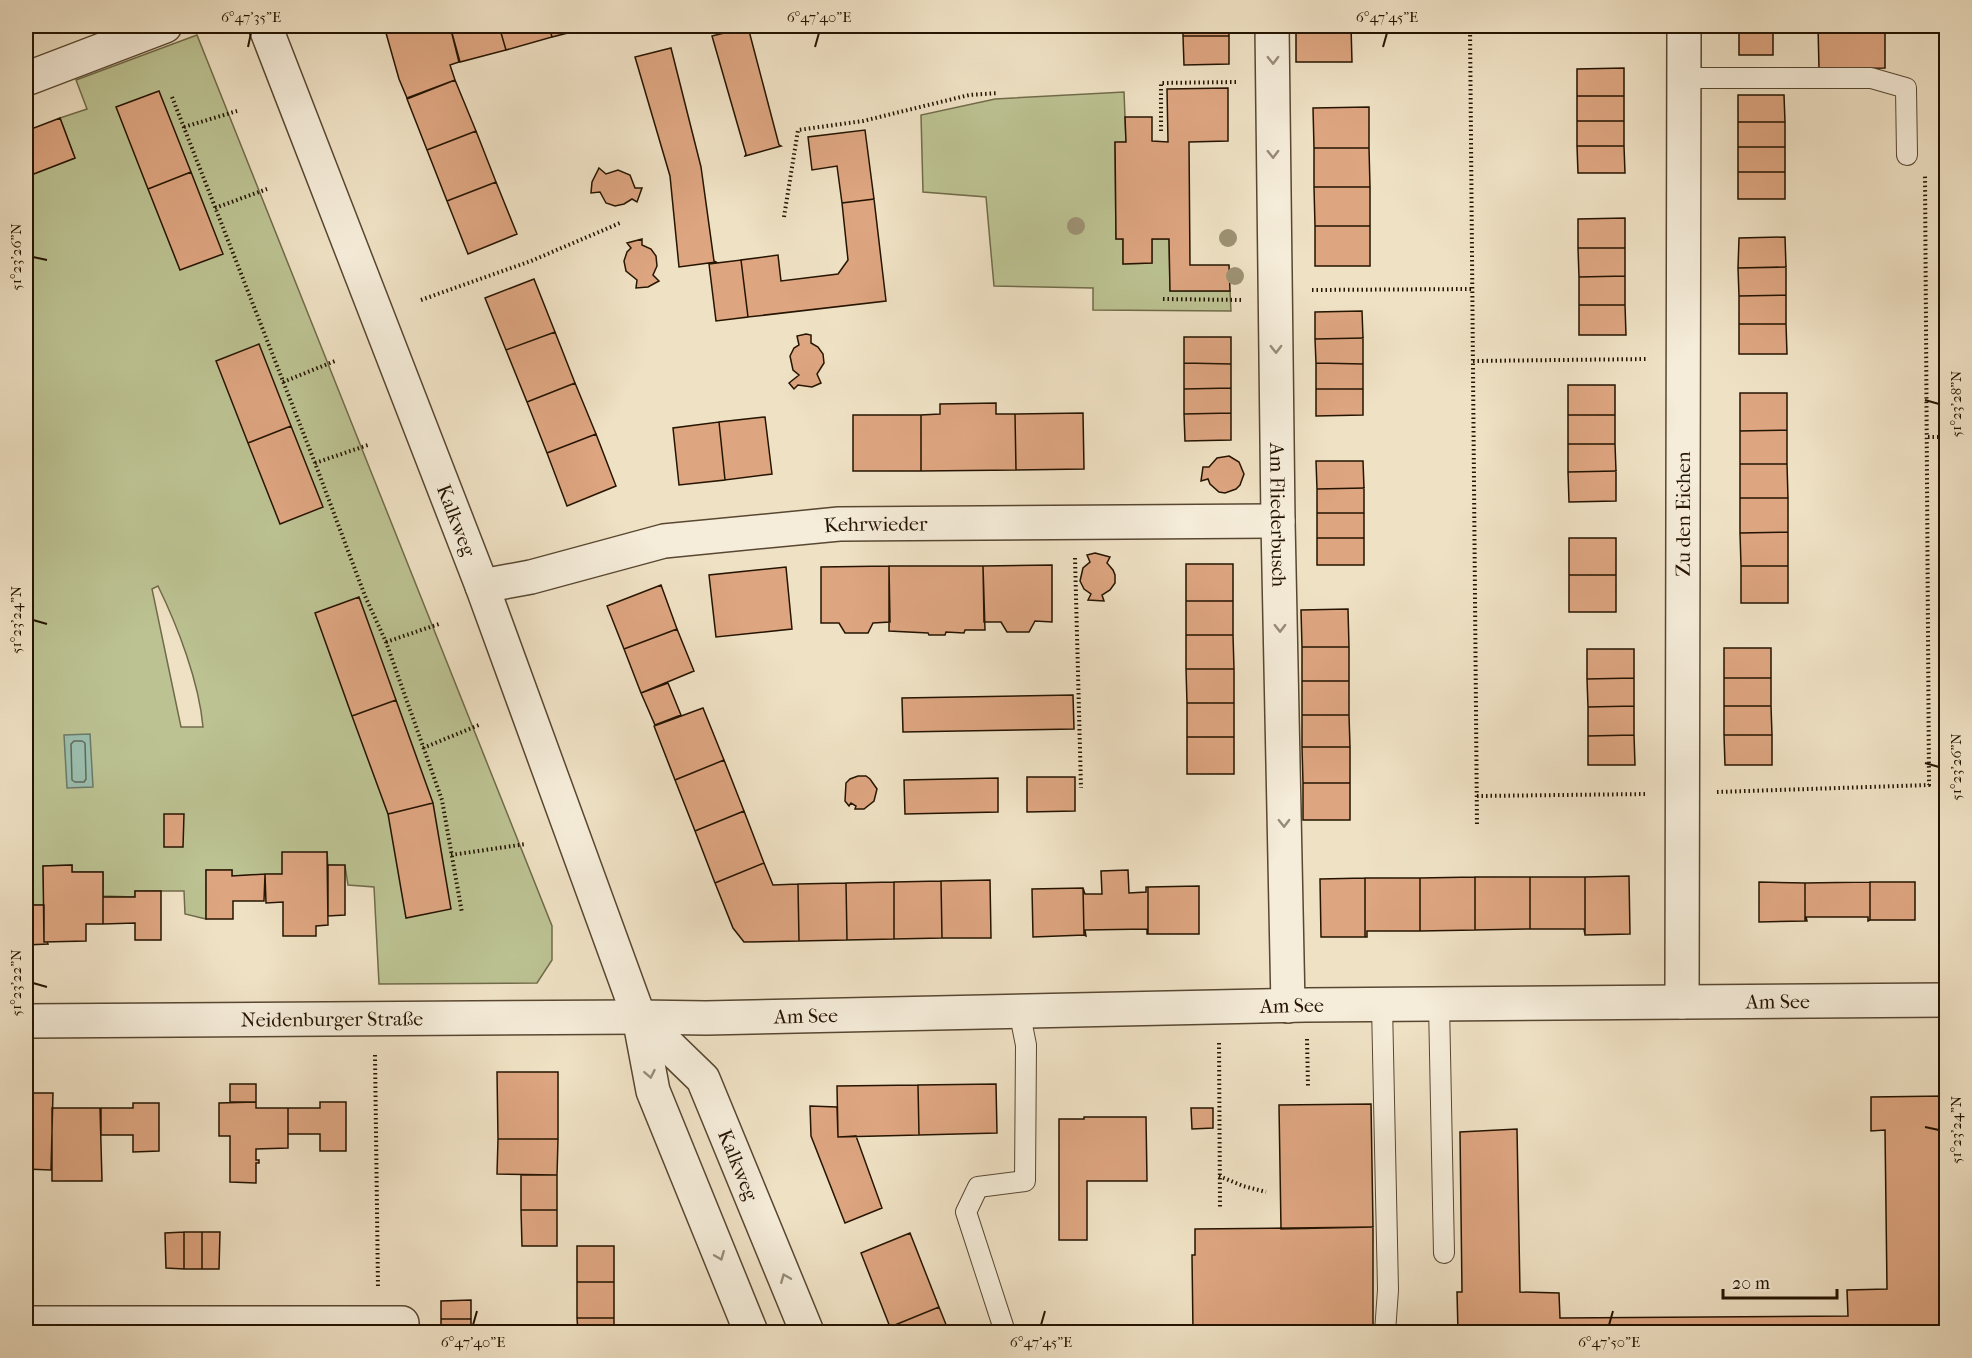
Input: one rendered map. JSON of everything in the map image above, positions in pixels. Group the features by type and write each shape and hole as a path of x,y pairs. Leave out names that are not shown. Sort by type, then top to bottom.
{"street":[{"path":"26,79 165,26"},
{"name":"Kalkweg","path":"265,26 482,586 639,1017 653,1091 751,1332"},
{"name":"Am Fliederbusch","path":"1272,26 1278,521 1297,1005"},
{"name":"Zu den Eichen","path":"1682,1002 1684,26"},
{"name":"Kehrwieder","path":"482,586 531,577 664,540 838,524 1278,521"},
{"name":"Am See","path":"639,1017 706,1018 1218,1006 1947,1000"},
{"name":"Kalkweg","path":"639,1017 703,1079 807,1332"},
{"name":"Neidenburger Straße","path":"26,1022 639,1017"},
{"path":"26,1323 390,1328"}],"lane":[{"path":"1684,78 1872,78 1906,88 1907,155"},
{"path":"1439,1004 1444,1253"},
{"path":"1382,1005 1388,1290 1385,1332"},
{"path":"1005,1332 966,1212 978,1186 1025,1181 1026,1045 1019,1010"}],"path":[{"path":"1470,26 1477,826"},
{"path":"1161,131 1161,83 1273,81"},
{"path":"784,217 798,130 863,121 969,95 998,93"},
{"path":"172,97 365,596 386,642 442,800 462,913"},
{"path":"184,127 237,111"},
{"path":"1477,796 1683,793 1929,785 1926,177 1907,155"},
{"path":"215,208 267,189"},
{"path":"421,300 531,261 620,223"},
{"path":"1163,299 1473,289"},
{"path":"1473,361 1683,359"},
{"path":"283,382 335,361"},
{"path":"1928,437 1947,437"},
{"path":"315,463 368,445"},
{"path":"1074,523 1081,788"},
{"path":"386,642 439,624"},
{"path":"423,748 479,726"},
{"path":"451,855 526,844"},
{"path":"1297,1005 1308,1086"},
{"path":"1218,1006 1220,1208"},
{"path":"375,1018 390,1328"},
{"path":"1220,1176 1243,1186 1266,1192"}],"shaded area":[{"path":"197,35 552,926 552,960 537,983 379,984 374,887 348,885 345,866 328,865 327,852 282,874 232,876 232,870 206,870 206,919 185,914 184,891 135,891 135,897 103,896 103,872 72,872 72,865 43,866 44,905 26,905 26,177 75,158 60,118 87,109 76,80","holes":["158,586 192,673 203,727 181,727 152,589"]},
{"path":"1124,92 1126,142 1115,143 1116,239 1123,239 1123,264 1152,263 1152,239 1169,239 1170,291 1230,291 1231,311 1093,310 1093,288 994,286 986,197 923,192 921,115 995,99"}],"water":[{"path":"90,734 93,787 67,788 64,735"}],"building":[{"path":"384,26 450,26 459,62 450,65 455,80 407,98 399,79"},
{"path":"450,26 499,26 506,50 460,62"},
{"path":"499,26 549,26 552,37 506,50"},
{"path":"549,26 595,26 552,37"},
{"path":"1183,26 1229,26 1229,36 1183,36"},
{"path":"1296,26 1351,26 1352,62 1296,62"},
{"path":"1739,26 1773,26 1773,55 1739,55"},
{"path":"1818,26 1885,26 1885,68 1819,69"},
{"path":"748,27 781,146 745,156 712,36"},
{"path":"1183,36 1229,36 1229,64 1184,65"},
{"path":"671,48 701,167 714,261 716,262 679,267 670,176 635,57"},
{"path":"1624,68 1624,96 1577,96 1577,69"},
{"path":"455,80 476,131 427,150 407,99"},
{"path":"1228,88 1228,141 1189,142 1190,265 1229,265 1230,291 1170,291 1169,239 1152,239 1152,263 1123,264 1123,239 1116,239 1115,142 1126,142 1125,117 1152,117 1152,141 1168,142 1167,89"},
{"path":"159,91 191,172 148,189 116,107"},
{"path":"1738,95 1784,95 1785,122 1738,122"},
{"path":"1577,96 1624,96 1624,121 1577,121"},
{"path":"1369,107 1369,148 1314,148 1313,108"},
{"path":"60,118 75,158 26,177 26,131"},
{"path":"1577,121 1624,121 1624,146 1577,146"},
{"path":"1738,122 1785,122 1785,147 1738,147"},
{"path":"865,130 874,199 842,203 837,166 812,170 808,137"},
{"path":"476,131 496,182 447,201 427,150"},
{"path":"1577,146 1624,146 1625,173 1578,173"},
{"path":"1738,147 1785,147 1785,172 1738,172"},
{"path":"1314,148 1369,148 1370,187 1314,187"},
{"path":"599,168 606,174 618,170 630,175 635,188 642,188 637,202 632,199 615,206 606,203 600,192 591,193 592,182"},
{"path":"191,172 223,254 180,270 148,189"},
{"path":"1738,172 1785,172 1785,199 1738,199"},
{"path":"496,182 517,234 468,254 447,201"},
{"path":"1314,187 1370,187 1370,226 1315,226"},
{"path":"874,199 886,301 748,317 741,260 778,255 781,281 838,274 848,260 842,203"},
{"path":"1625,218 1625,248 1578,248 1578,219"},
{"path":"1315,226 1370,226 1370,266 1315,266"},
{"path":"1785,237 1786,267 1738,268 1739,238"},
{"path":"642,239 642,245 651,249 656,256 657,266 653,275 659,281 648,287 636,288 637,280 626,271 624,261 631,248 627,243"},
{"path":"1578,248 1625,248 1625,276 1579,277"},
{"path":"741,260 748,317 716,321 709,264"},
{"path":"1786,267 1786,295 1739,296 1738,268"},
{"path":"1625,276 1625,305 1579,305 1579,277"},
{"path":"534,279 555,332 506,350 485,298"},
{"path":"1786,295 1786,324 1739,324 1739,296"},
{"path":"1579,305 1625,305 1626,335 1579,335"},
{"path":"1362,311 1363,338 1315,339 1315,312"},
{"path":"1739,324 1786,324 1787,354 1739,354"},
{"path":"555,332 575,383 527,402 506,350"},
{"path":"811,335 811,343 823,354 824,363 817,374 821,383 812,387 798,385 794,389 789,383 799,375 793,370 790,356 794,348 799,345 797,336"},
{"path":"1184,337 1231,337 1231,364 1184,363"},
{"path":"1363,338 1363,364 1316,363 1315,339"},
{"path":"259,344 291,426 248,443 216,361"},
{"path":"1184,363 1231,364 1231,388 1184,389"},
{"path":"1316,363 1363,364 1363,389 1316,389"},
{"path":"575,383 596,434 547,453 527,402"},
{"path":"1568,385 1615,385 1615,415 1568,415"},
{"path":"1231,388 1231,413 1184,414 1184,389"},
{"path":"1316,389 1363,389 1363,415 1316,416"},
{"path":"1740,393 1787,393 1787,430 1740,431"},
{"path":"996,403 996,414 1015,414 1016,470 921,471 921,415 940,414 940,404"},
{"path":"1083,413 1084,469 1016,470 1015,414"},
{"path":"1231,413 1231,440 1185,441 1184,414"},
{"path":"853,415 921,415 921,471 853,471"},
{"path":"1568,415 1615,415 1615,444 1568,444"},
{"path":"765,417 772,474 725,480 719,422"},
{"path":"719,422 725,480 679,485 673,428"},
{"path":"291,426 323,507 280,524 248,443"},
{"path":"1787,430 1787,464 1740,464 1740,431"},
{"path":"596,434 616,486 567,506 547,453"},
{"path":"1568,444 1615,444 1616,471 1568,472"},
{"path":"1229,456 1239,462 1244,474 1236,489 1225,493 1219,492 1208,479 1201,481 1203,467 1209,467 1217,458"},
{"path":"1316,461 1363,461 1364,488 1317,489"},
{"path":"1740,464 1787,464 1788,498 1740,498"},
{"path":"1616,471 1616,501 1569,502 1568,472"},
{"path":"1364,488 1364,513 1317,513 1317,489"},
{"path":"1740,498 1788,498 1788,532 1740,533"},
{"path":"1317,513 1364,513 1364,538 1317,538"},
{"path":"1788,532 1788,566 1741,566 1740,533"},
{"path":"1317,538 1364,538 1364,565 1317,565"},
{"path":"1569,538 1616,538 1616,575 1569,575"},
{"path":"1095,553 1110,557 1107,563 1115,575 1115,583 1102,595 1104,601 1088,600 1091,594 1084,589 1080,581 1083,568 1090,562 1087,555"},
{"path":"1186,564 1233,564 1233,601 1186,601"},
{"path":"1052,565 1052,622 1035,621 1029,632 1007,632 1001,622 984,622 983,566"},
{"path":"889,566 890,622 873,623 868,633 845,633 839,623 821,623 821,567"},
{"path":"889,566 983,566 985,630 965,630 964,633 946,632 945,635 889,631"},
{"path":"1741,566 1788,566 1788,603 1741,603"},
{"path":"786,567 792,629 716,637 709,575"},
{"path":"1569,575 1616,575 1616,612 1569,612"},
{"path":"661,585 677,629 624,649 607,606"},
{"path":"359,597 396,700 352,716 315,613"},
{"path":"1186,601 1233,601 1233,635 1186,635"},
{"path":"1348,609 1349,647 1302,647 1301,610"},
{"path":"677,629 694,671 641,693 624,649"},
{"path":"1186,635 1233,635 1234,669 1186,669"},
{"path":"1302,647 1349,647 1349,681 1302,681"},
{"path":"1724,648 1771,648 1771,678 1724,678"},
{"path":"1587,649 1634,649 1634,678 1587,679"},
{"path":"1186,669 1234,669 1234,703 1187,703"},
{"path":"1634,678 1634,706 1588,707 1587,679"},
{"path":"1724,678 1771,678 1771,706 1724,706"},
{"path":"1302,681 1349,681 1349,715 1302,715"},
{"path":"668,683 681,715 655,725 641,693"},
{"path":"1073,695 1074,729 903,732 902,698"},
{"path":"396,700 433,803 388,814 352,716"},
{"path":"1187,703 1234,703 1234,737 1187,737"},
{"path":"1634,706 1634,735 1588,736 1588,707"},
{"path":"1724,706 1771,706 1772,735 1724,735"},
{"path":"703,708 724,760 675,780 654,726"},
{"path":"1302,715 1349,715 1350,747 1302,747"},
{"path":"1634,735 1635,765 1588,765 1588,736"},
{"path":"1724,735 1772,735 1772,765 1725,765"},
{"path":"1187,737 1234,737 1234,774 1187,774"},
{"path":"1302,747 1350,747 1350,783 1303,783"},
{"path":"724,760 744,811 695,831 675,780"},
{"path":"858,776 866,776 877,789 874,801 864,809 855,809 856,806 851,803 849,806 845,801 846,783"},
{"path":"1027,777 1075,777 1075,811 1027,812"},
{"path":"998,778 998,812 905,814 904,780"},
{"path":"1303,783 1350,783 1350,820 1303,820"},
{"path":"433,803 451,909 406,918 388,814"},
{"path":"744,811 764,863 715,883 695,831"},
{"path":"164,814 184,814 183,847 164,847"},
{"path":"282,852 327,852 328,925 316,926 316,936 283,936 283,902 266,903 265,874 282,874"},
{"path":"764,863 773,885 798,884 799,941 744,942 733,928 715,883"},
{"path":"72,865 72,872 103,872 103,924 86,924 86,941 44,942 43,866"},
{"path":"328,865 345,865 345,915 328,916"},
{"path":"206,870 232,870 232,876 265,874 264,901 233,901 233,919 206,919"},
{"path":"1128,870 1129,893 1146,892 1146,887 1148,887 1148,934 1147,929 1085,930 1086,936 1084,935 1083,888 1085,894 1102,894 1101,871"},
{"path":"1629,876 1630,934 1585,935 1585,877"},
{"path":"1475,877 1475,930 1420,931 1420,878"},
{"path":"1475,877 1530,877 1530,929 1475,930"},
{"path":"1530,877 1585,877 1585,935 1584,929 1530,929"},
{"path":"1365,878 1365,937 1321,937 1320,879"},
{"path":"1365,878 1420,878 1420,931 1367,931 1367,937 1365,937"},
{"path":"990,880 991,938 942,938 941,881"},
{"path":"941,881 942,938 894,939 894,882"},
{"path":"894,882 894,939 847,940 846,883"},
{"path":"1759,882 1805,883 1805,921 1759,922"},
{"path":"1870,882 1915,882 1915,920 1870,920"},
{"path":"1870,882 1870,920 1868,921 1868,917 1806,917 1807,921 1805,921 1805,883"},
{"path":"846,883 847,940 799,941 798,884"},
{"path":"1199,886 1199,934 1148,934 1148,887"},
{"path":"1083,888 1084,935 1033,937 1032,889"},
{"path":"135,891 161,891 161,940 135,940 135,923 103,924 103,897 135,897"},
{"path":"26,905 44,905 44,942 48,944 26,945"},
{"path":"497,1072 558,1072 558,1139 498,1139"},
{"path":"230,1084 256,1084 256,1102 230,1102"},
{"path":"996,1084 997,1133 919,1135 918,1085"},
{"path":"918,1085 919,1135 838,1137 837,1086"},
{"path":"26,1093 53,1093 51,1170 26,1169"},
{"path":"1945,1096 1945,1101 1941,1101 1940,1126 1942,1125 1946,1332 1458,1332 1457,1292 1462,1292 1460,1132 1517,1129 1520,1292 1559,1293 1560,1318 1848,1316 1847,1290 1887,1289 1885,1130 1871,1131 1871,1097"},
{"path":"256,1102 256,1108 288,1108 288,1148 256,1149 256,1160 259,1160 259,1163 256,1163 256,1183 230,1182 230,1136 219,1136 219,1103"},
{"path":"320,1102 346,1102 346,1151 320,1151 320,1134 288,1134 288,1108 320,1108"},
{"path":"133,1103 159,1103 159,1151 133,1152 133,1135 101,1135 101,1108 133,1108"},
{"path":"1371,1104 1373,1227 1281,1229 1279,1105"},
{"path":"810,1106 837,1107 838,1137 856,1136 882,1208 845,1223 811,1136"},
{"path":"52,1108 100,1108 102,1181 52,1181"},
{"path":"1191,1108 1213,1108 1213,1128 1192,1129"},
{"path":"1084,1117 1146,1117 1147,1181 1087,1181 1087,1240 1059,1240 1059,1119 1084,1119"},
{"path":"498,1139 558,1139 557,1175 497,1174"},
{"path":"521,1175 557,1175 557,1210 521,1210"},
{"path":"521,1210 557,1210 557,1246 522,1246"},
{"path":"1373,1227 1373,1332 1193,1332 1192,1255 1195,1255 1195,1229"},
{"path":"184,1232 202,1232 202,1269 184,1269"},
{"path":"184,1232 184,1269 166,1268 165,1233"},
{"path":"202,1232 220,1232 219,1269 202,1269"},
{"path":"910,1233 939,1307 890,1327 861,1253"},
{"path":"577,1246 614,1246 614,1282 577,1282"},
{"path":"577,1282 614,1282 614,1318 577,1318"},
{"path":"471,1300 471,1319 441,1319 441,1301"},
{"path":"939,1307 949,1332 893,1332 890,1327"},
{"path":"577,1318 614,1318 614,1332 578,1332"},
{"path":"441,1319 471,1319 471,1332 441,1332"}]}
